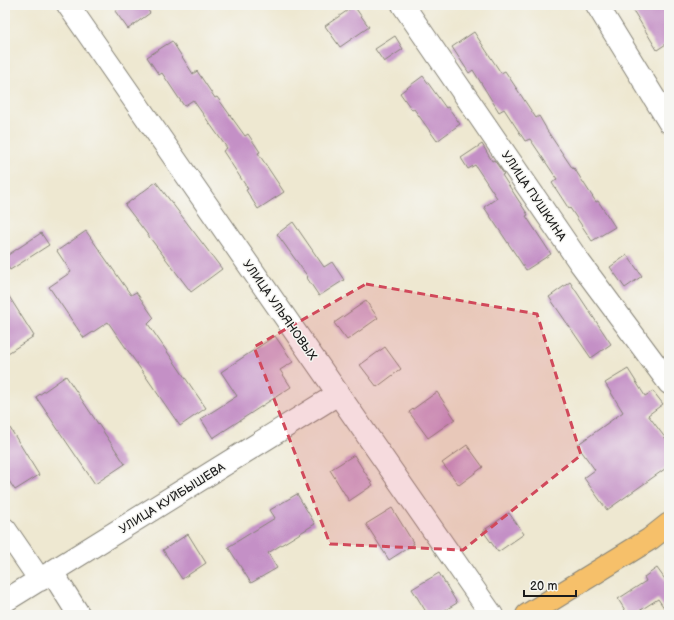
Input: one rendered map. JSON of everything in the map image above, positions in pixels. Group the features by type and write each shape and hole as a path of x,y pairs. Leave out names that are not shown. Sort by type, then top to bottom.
{"main road":[{"path":"527,615 650,539 669,524"}],"street":[{"name":"УЛИЦА УЛЬЯНОВЫХ","path":"68,5 492,615"},
{"name":"УЛИЦА ПУШКИНА","path":"403,5 580,263 669,383"},
{"path":"597,5 669,122"},
{"name":"УЛИЦА КУЙБЫШЕВА","path":"5,601 338,394"},
{"path":"5,529 78,615"}],"highlighted area":[{"path":"366,284 537,314 581,455 463,550 330,544 254,347"}],"building":[{"path":"122,5 144,5 150,13 128,29 115,11"},
{"path":"630,5 669,5 669,42 657,50"},
{"path":"354,6 369,27 340,47 325,26"},
{"path":"474,32 501,73 505,71 536,118 539,116 573,169 574,168 596,202 598,201 615,227 592,241 552,183 557,179 530,139 525,141 504,109 499,112 473,70 469,73 452,47"},
{"path":"395,36 403,49 384,62 375,49"},
{"path":"172,41 193,74 197,71 215,98 217,97 245,136 248,134 260,152 258,153 284,192 258,209 246,190 248,189 223,151 227,148 193,100 184,106 162,73 159,75 147,57"},
{"path":"423,76 446,108 448,107 460,124 437,141 414,109 412,110 400,93"},
{"path":"482,144 492,161 494,160 504,174 502,175 528,215 526,216 551,254 526,270 484,207 497,198 475,165 468,169 461,158"},
{"path":"156,182 222,269 191,292 125,205"},
{"path":"293,222 324,267 332,262 344,280 319,296 307,278 308,277 277,234"},
{"path":"86,231 131,295 136,292 154,318 148,324 206,408 180,426 108,322 84,338 49,287 71,272 57,251"},
{"path":"41,233 49,245 10,270 5,262 5,257"},
{"path":"627,255 642,276 625,288 610,267"},
{"path":"570,282 611,344 591,358 549,297"},
{"path":"5,290 34,336 5,355"},
{"path":"366,301 378,318 347,340 334,323"},
{"path":"275,336 293,362 280,370 291,387 213,438 201,419 237,396 221,372"},
{"path":"385,347 401,369 377,387 360,365"},
{"path":"628,369 645,396 653,391 663,404 648,415 669,443 669,466 607,510 584,478 595,470 577,445 623,412 605,383"},
{"path":"66,376 125,464 95,484 36,397"},
{"path":"437,392 455,419 428,438 409,412"},
{"path":"5,420 39,475 15,490 5,475"},
{"path":"467,445 483,467 459,485 442,463"},
{"path":"354,455 373,485 349,501 330,470"},
{"path":"297,494 315,524 268,553 277,568 251,583 228,547 275,518 270,510"},
{"path":"392,508 414,544 389,560 366,524"},
{"path":"509,513 524,534 498,552 483,531"},
{"path":"188,534 206,563 182,579 163,550"},
{"path":"657,568 669,585 669,615 658,599 633,615 628,615 618,599 646,581 644,577"},
{"path":"439,573 457,603 437,615 428,615 412,589"}]}
